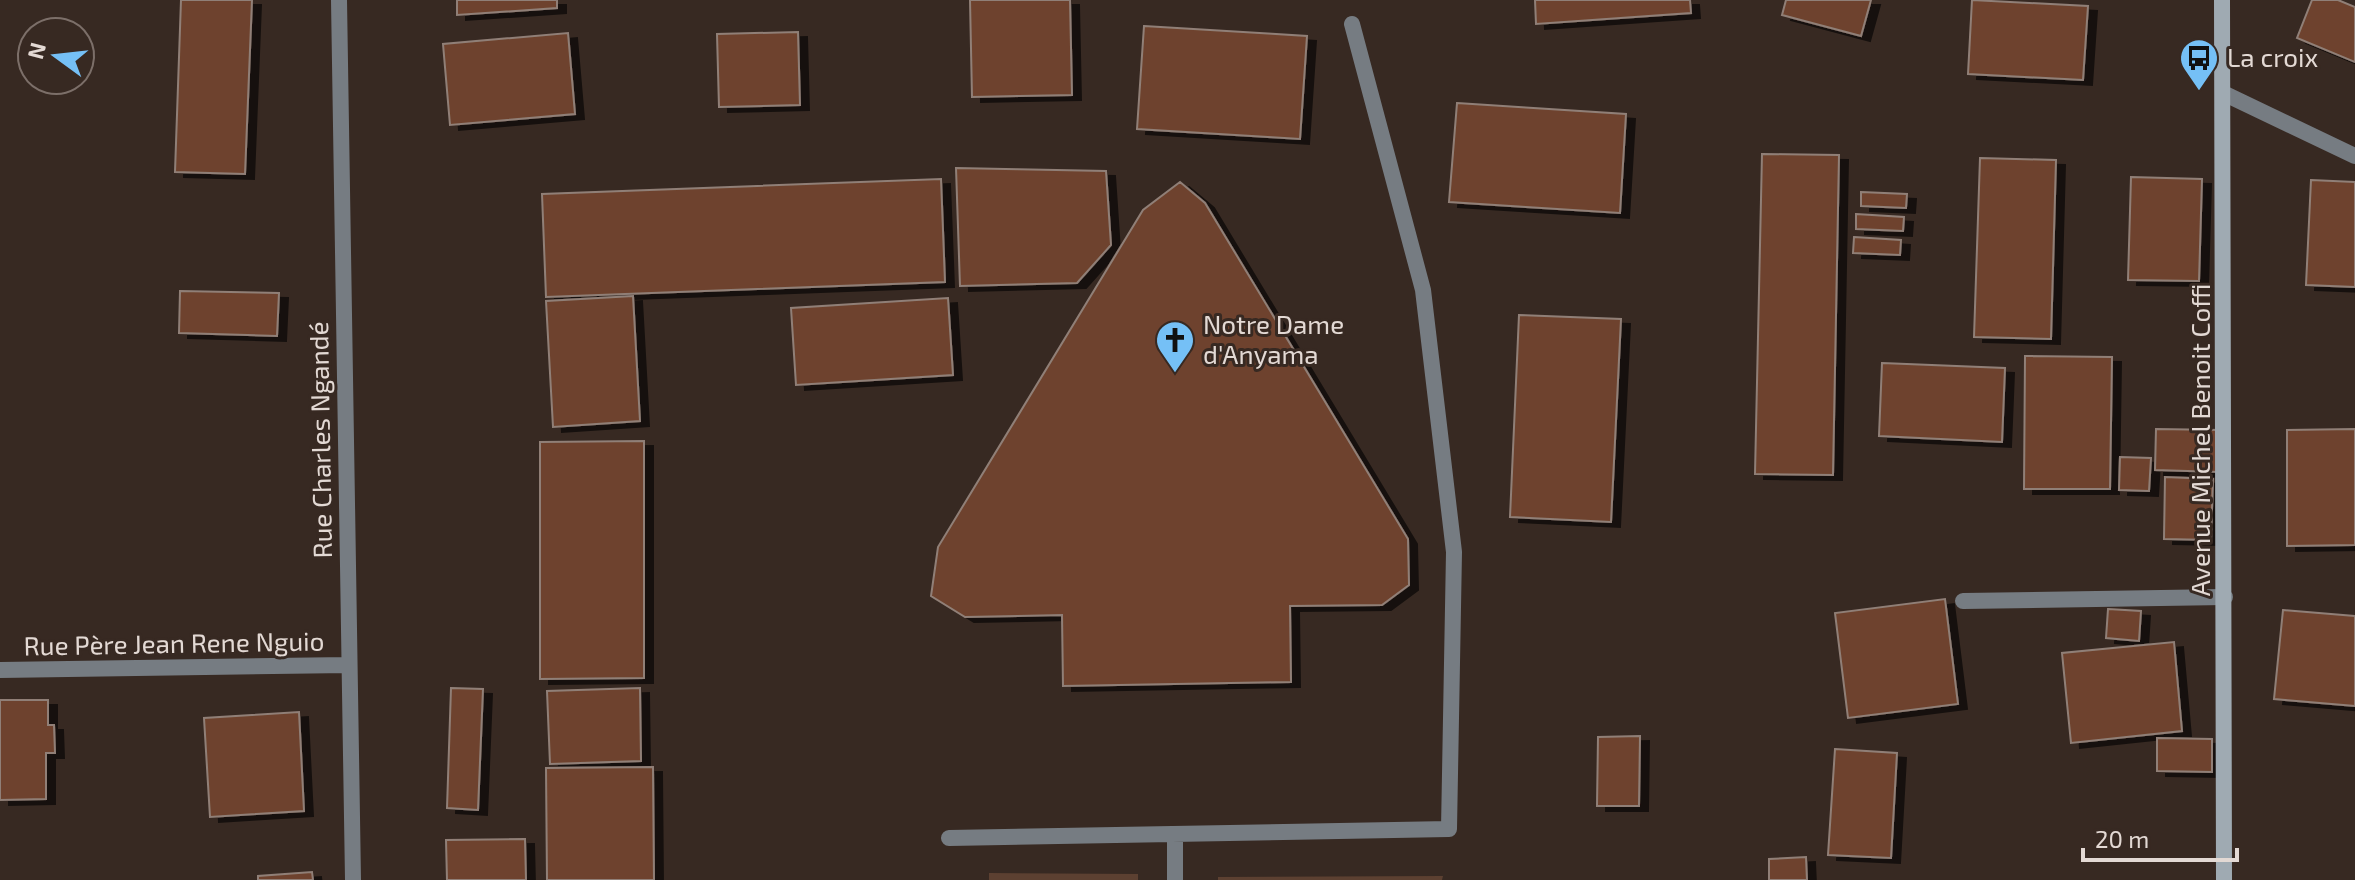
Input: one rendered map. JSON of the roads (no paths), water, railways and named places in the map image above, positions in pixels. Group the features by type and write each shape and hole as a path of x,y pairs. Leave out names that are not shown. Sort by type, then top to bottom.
{"street":[{"name":"Rue Charles Ngandé","path":"339,0 353,880"},
{"name":"Avenue Michel Benoit Coffi","path":"2222,0 2224,880"},
{"path":"949,838 1449,829 1454,552 1423,290 1352,24"},
{"path":"2223,93 2355,156"},
{"path":"1963,601 2225,597"},
{"name":"Rue Père Jean Rene Nguio","path":"0,670 348,665"},
{"path":"1175,834 1175,880"}],"place":[{"name":"La croix","path":"2199,92"},
{"name":"Notre Dame d'Anyama","path":"1175,374"}]}
